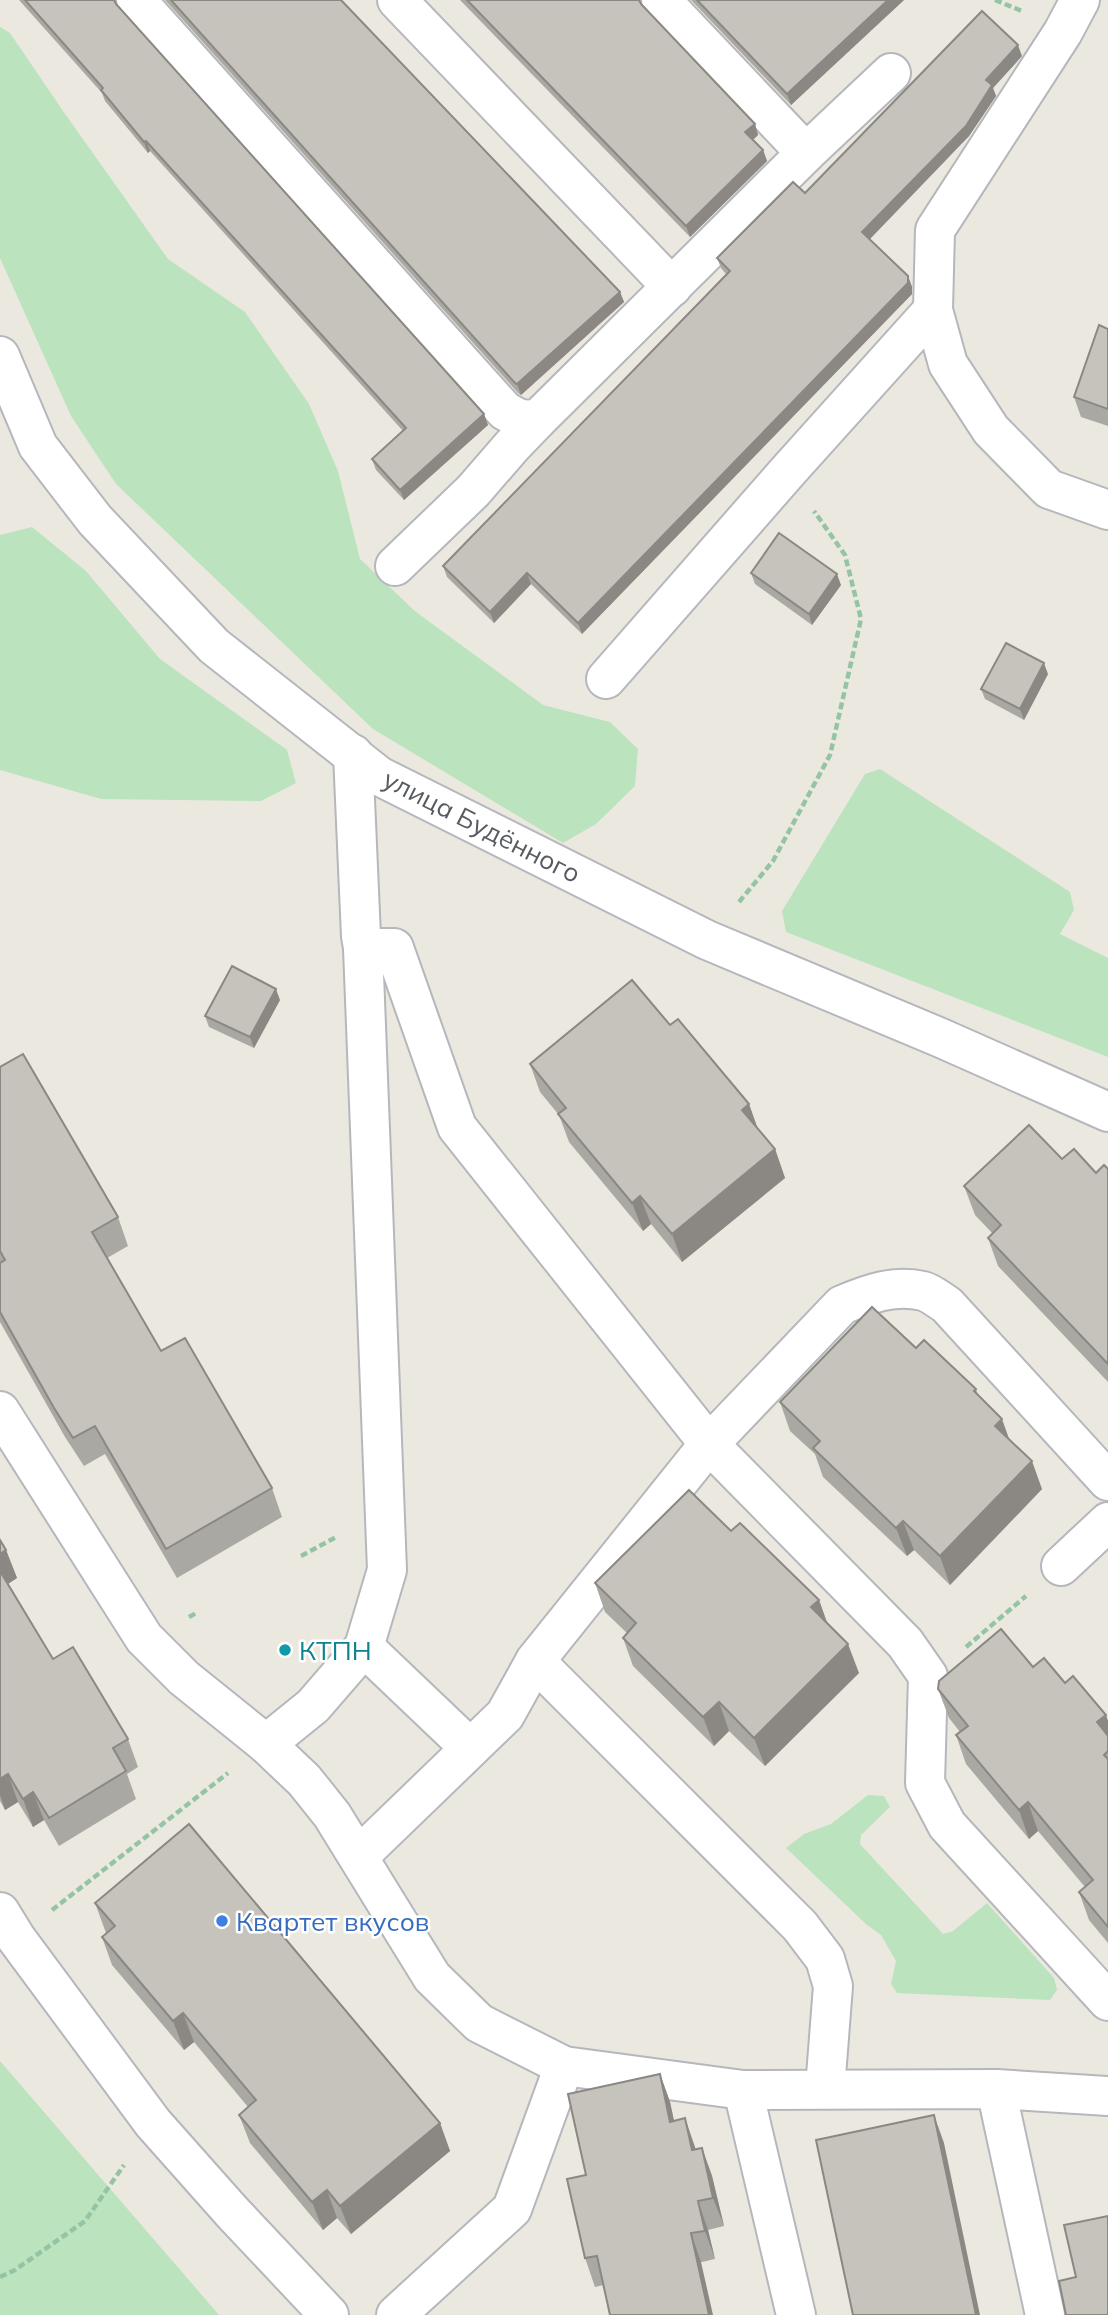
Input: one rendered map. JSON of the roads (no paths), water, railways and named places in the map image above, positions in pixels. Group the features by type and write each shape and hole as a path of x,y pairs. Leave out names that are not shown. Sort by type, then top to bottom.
{"street":[{"path":"136,0 505,411 520,419 537,420"},
{"path":"397,0 672,287"},
{"path":"661,0 806,153"},
{"path":"1080,0 1063,32 935,230 933,310 948,364 991,430 1049,489 1108,510"},
{"path":"395,566 473,491 537,420 806,153 891,73"},
{"path":"606,679 933,310"},
{"name":"улица Будённого","path":"0,356 38,446 95,520 214,646 379,776 707,940 941,1038 1108,1112"},
{"path":"266,1744 313,1706 364,1647 387,1570 353,754"},
{"path":"363,948 394,948 457,1127 709,1444 905,1643 928,1676 925,1783 947,1825 1108,2001"},
{"path":"359,1856 505,1715 535,1661 709,1444 842,1305 871,1293 901,1288 925,1291 947,1305 1108,1481"},
{"path":"0,1410 144,1638 184,1678 266,1744 304,1780 332,1815 359,1856 432,1977 479,2023 564,2066 743,2090 996,2089 1108,2096"},
{"path":"1061,1566 1108,1522"},
{"path":"364,1647 470,1748"},
{"path":"535,1661 800,1926 825,1959 833,1986 825,2089"},
{"path":"8,1925 153,2123 329,2315"},
{"path":"396,2315 512,2209 564,2066"},
{"path":"996,2089 1045,2315"},
{"path":"743,2090 796,2315"}],"place":[{"name":"КТПН","path":"285,1650"},
{"name":"Квартет вкусов","path":"222,1921"}]}
